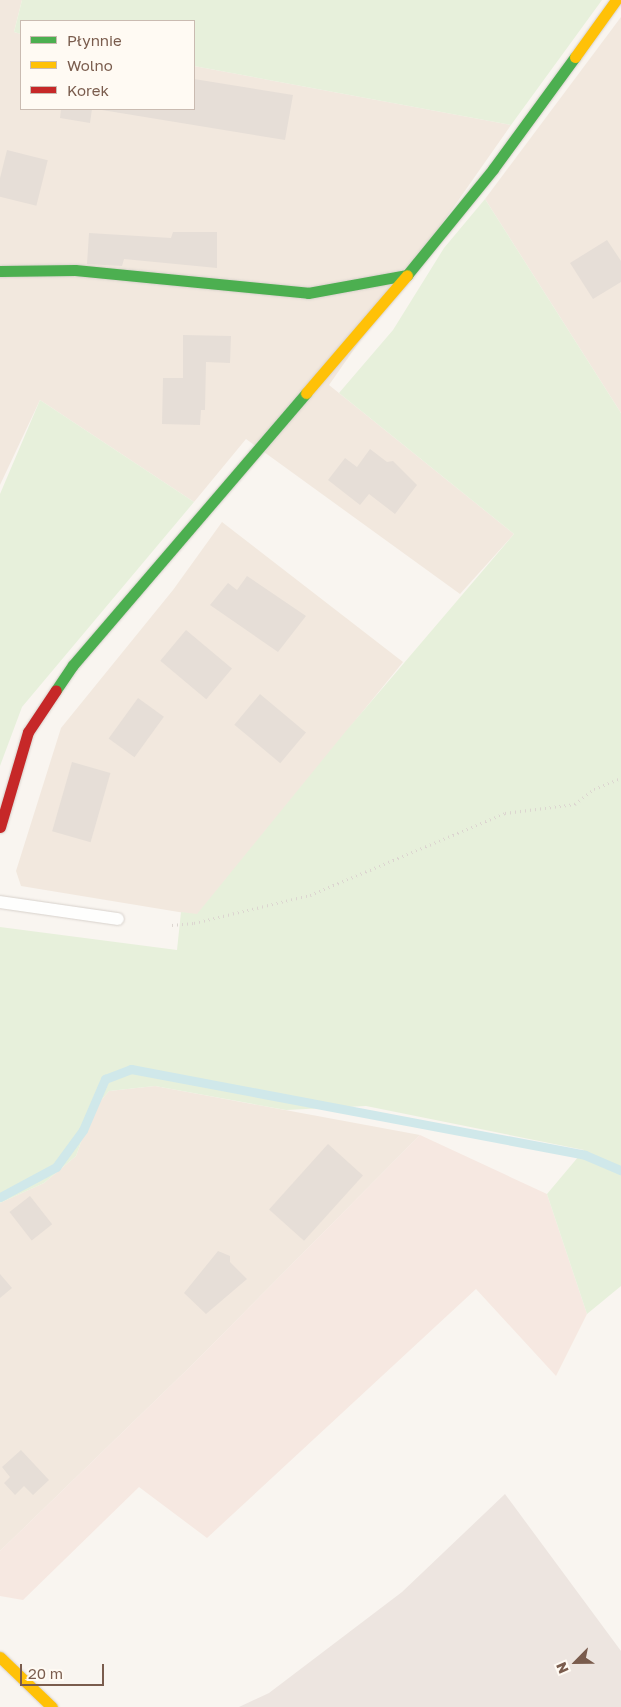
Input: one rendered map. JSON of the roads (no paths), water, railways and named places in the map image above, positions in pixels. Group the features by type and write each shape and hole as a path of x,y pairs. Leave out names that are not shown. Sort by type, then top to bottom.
{"street":[{"path":"0,828 28,732 73,665 407,276 493,169 616,0"},
{"path":"0,271 74,270 308,293 407,276"},
{"path":"0,1657 52,1707"}],"lane":[{"path":"0,902 118,918"}],"waterway":[{"path":"0,1197 56,1167 83,1130 105,1079 131,1069 585,1155 621,1170"}]}
